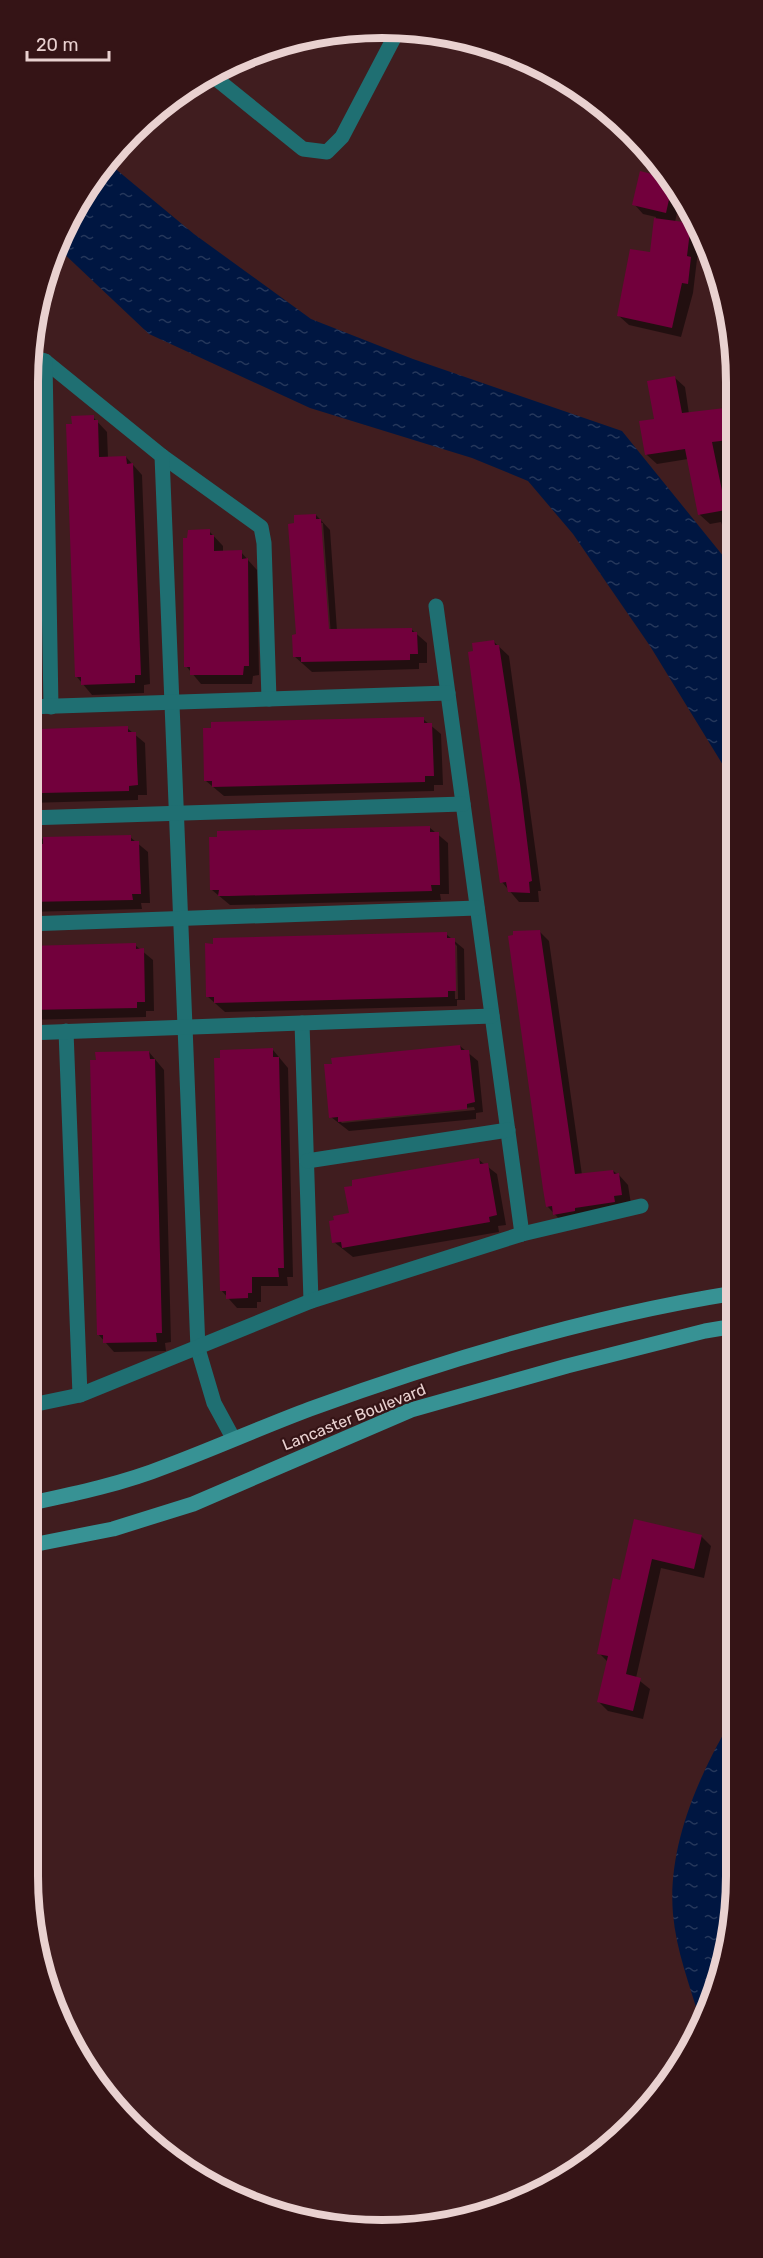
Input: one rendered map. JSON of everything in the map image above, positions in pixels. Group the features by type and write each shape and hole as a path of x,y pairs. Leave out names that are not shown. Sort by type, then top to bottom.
{"main road":[{"name":"Lancaster Boulevard","path":"38,1502 93,1490 146,1473 233,1438 434,1367 519,1343 696,1299 726,1294"},
{"name":"Lancaster Boulevard","path":"38,1544 114,1528 193,1504 411,1410 525,1378 726,1328"}],"street":[{"path":"222,77 303,149 327,152 342,137 394,38"},
{"path":"38,358 162,456 261,527 264,543 269,699"},
{"path":"38,359 51,706"},
{"path":"162,456 198,1349 214,1403 233,1438"},
{"path":"436,606 522,1234"},
{"path":"38,707 447,693"},
{"path":"38,818 463,804"},
{"path":"38,924 477,908"},
{"path":"38,1033 492,1016"},
{"path":"302,1023 311,1301"},
{"path":"66,1032 80,1395"},
{"path":"307,1161 508,1130"},
{"path":"38,1404 80,1395 198,1349 311,1301 522,1234 640,1206"}],"water":[{"path":"113,167 194,234 311,319 413,359 622,431 726,560 726,770 650,646 573,534 528,481 472,458 310,408 149,334 63,253 73,229 95,190"},
{"path":"726,1730 726,1869 722,1882 723,1921 714,1966 697,2012 677,1941 673,1914 675,1862 689,1809"}],"building":[{"path":"640,171 657,175 670,194 666,213 632,205"},
{"path":"654,218 686,222 690,229 687,256 691,257 688,284 682,283 672,328 617,316 630,249 650,252"},
{"path":"675,376 682,413 725,408 726,440 712,442 726,510 698,515 685,449 645,455 639,421 654,419 647,381"},
{"path":"94,415 94,420 98,420 99,457 126,456 127,464 133,463 141,675 135,675 135,683 81,685 81,677 75,677 66,424 72,424 71,416"},
{"path":"316,514 316,519 321,519 329,629 412,628 412,632 417,632 418,654 410,654 410,660 301,662 301,657 293,657 292,635 296,634 288,524 294,523 294,515"},
{"path":"210,529 210,535 214,535 214,551 242,550 242,559 248,558 249,666 244,666 243,675 190,675 190,667 184,667 183,538 187,538 188,530"},
{"path":"494,640 495,645 499,645 520,784 532,881 529,882 530,893 508,892 506,882 500,883 468,652 473,651 472,643"},
{"path":"424,717 424,723 432,723 434,776 425,776 425,782 212,787 212,781 204,781 203,728 211,728 211,722"},
{"path":"128,726 128,732 136,732 138,785 129,786 129,791 42,793 42,788 38,788 40,729"},
{"path":"430,826 430,832 439,832 440,885 431,885 432,891 218,896 219,890 210,890 209,837 217,837 217,831"},
{"path":"131,835 131,841 139,841 141,894 132,894 133,900 38,902 38,844 43,844 43,837"},
{"path":"540,930 575,1174 613,1170 614,1174 619,1173 622,1195 614,1196 615,1202 575,1208 575,1211 553,1215 552,1206 546,1207 543,1189 508,936 513,935 513,931"},
{"path":"447,932 447,938 455,938 456,991 448,991 448,997 214,1003 214,997 206,997 205,943 213,944 213,938"},
{"path":"136,943 136,949 144,948 145,1002 137,1002 137,1008 38,1010 38,946"},
{"path":"460,1045 461,1050 469,1050 475,1102 467,1104 467,1109 338,1122 338,1117 329,1118 324,1064 332,1064 331,1058"},
{"path":"273,1048 273,1057 279,1057 284,1268 278,1268 279,1277 252,1277 252,1293 248,1293 248,1298 226,1299 226,1291 220,1291 214,1058 220,1058 220,1050"},
{"path":"149,1051 150,1059 155,1059 162,1333 156,1333 157,1342 103,1343 103,1335 97,1335 90,1060 96,1060 95,1052"},
{"path":"479,1158 480,1164 488,1163 497,1215 489,1217 490,1222 342,1248 341,1242 332,1243 329,1221 334,1220 333,1216 349,1213 344,1187 352,1186 352,1180"},
{"path":"634,1519 702,1535 694,1569 652,1559 626,1674 641,1678 633,1711 597,1702 608,1656 597,1654 613,1578 620,1580"}]}
